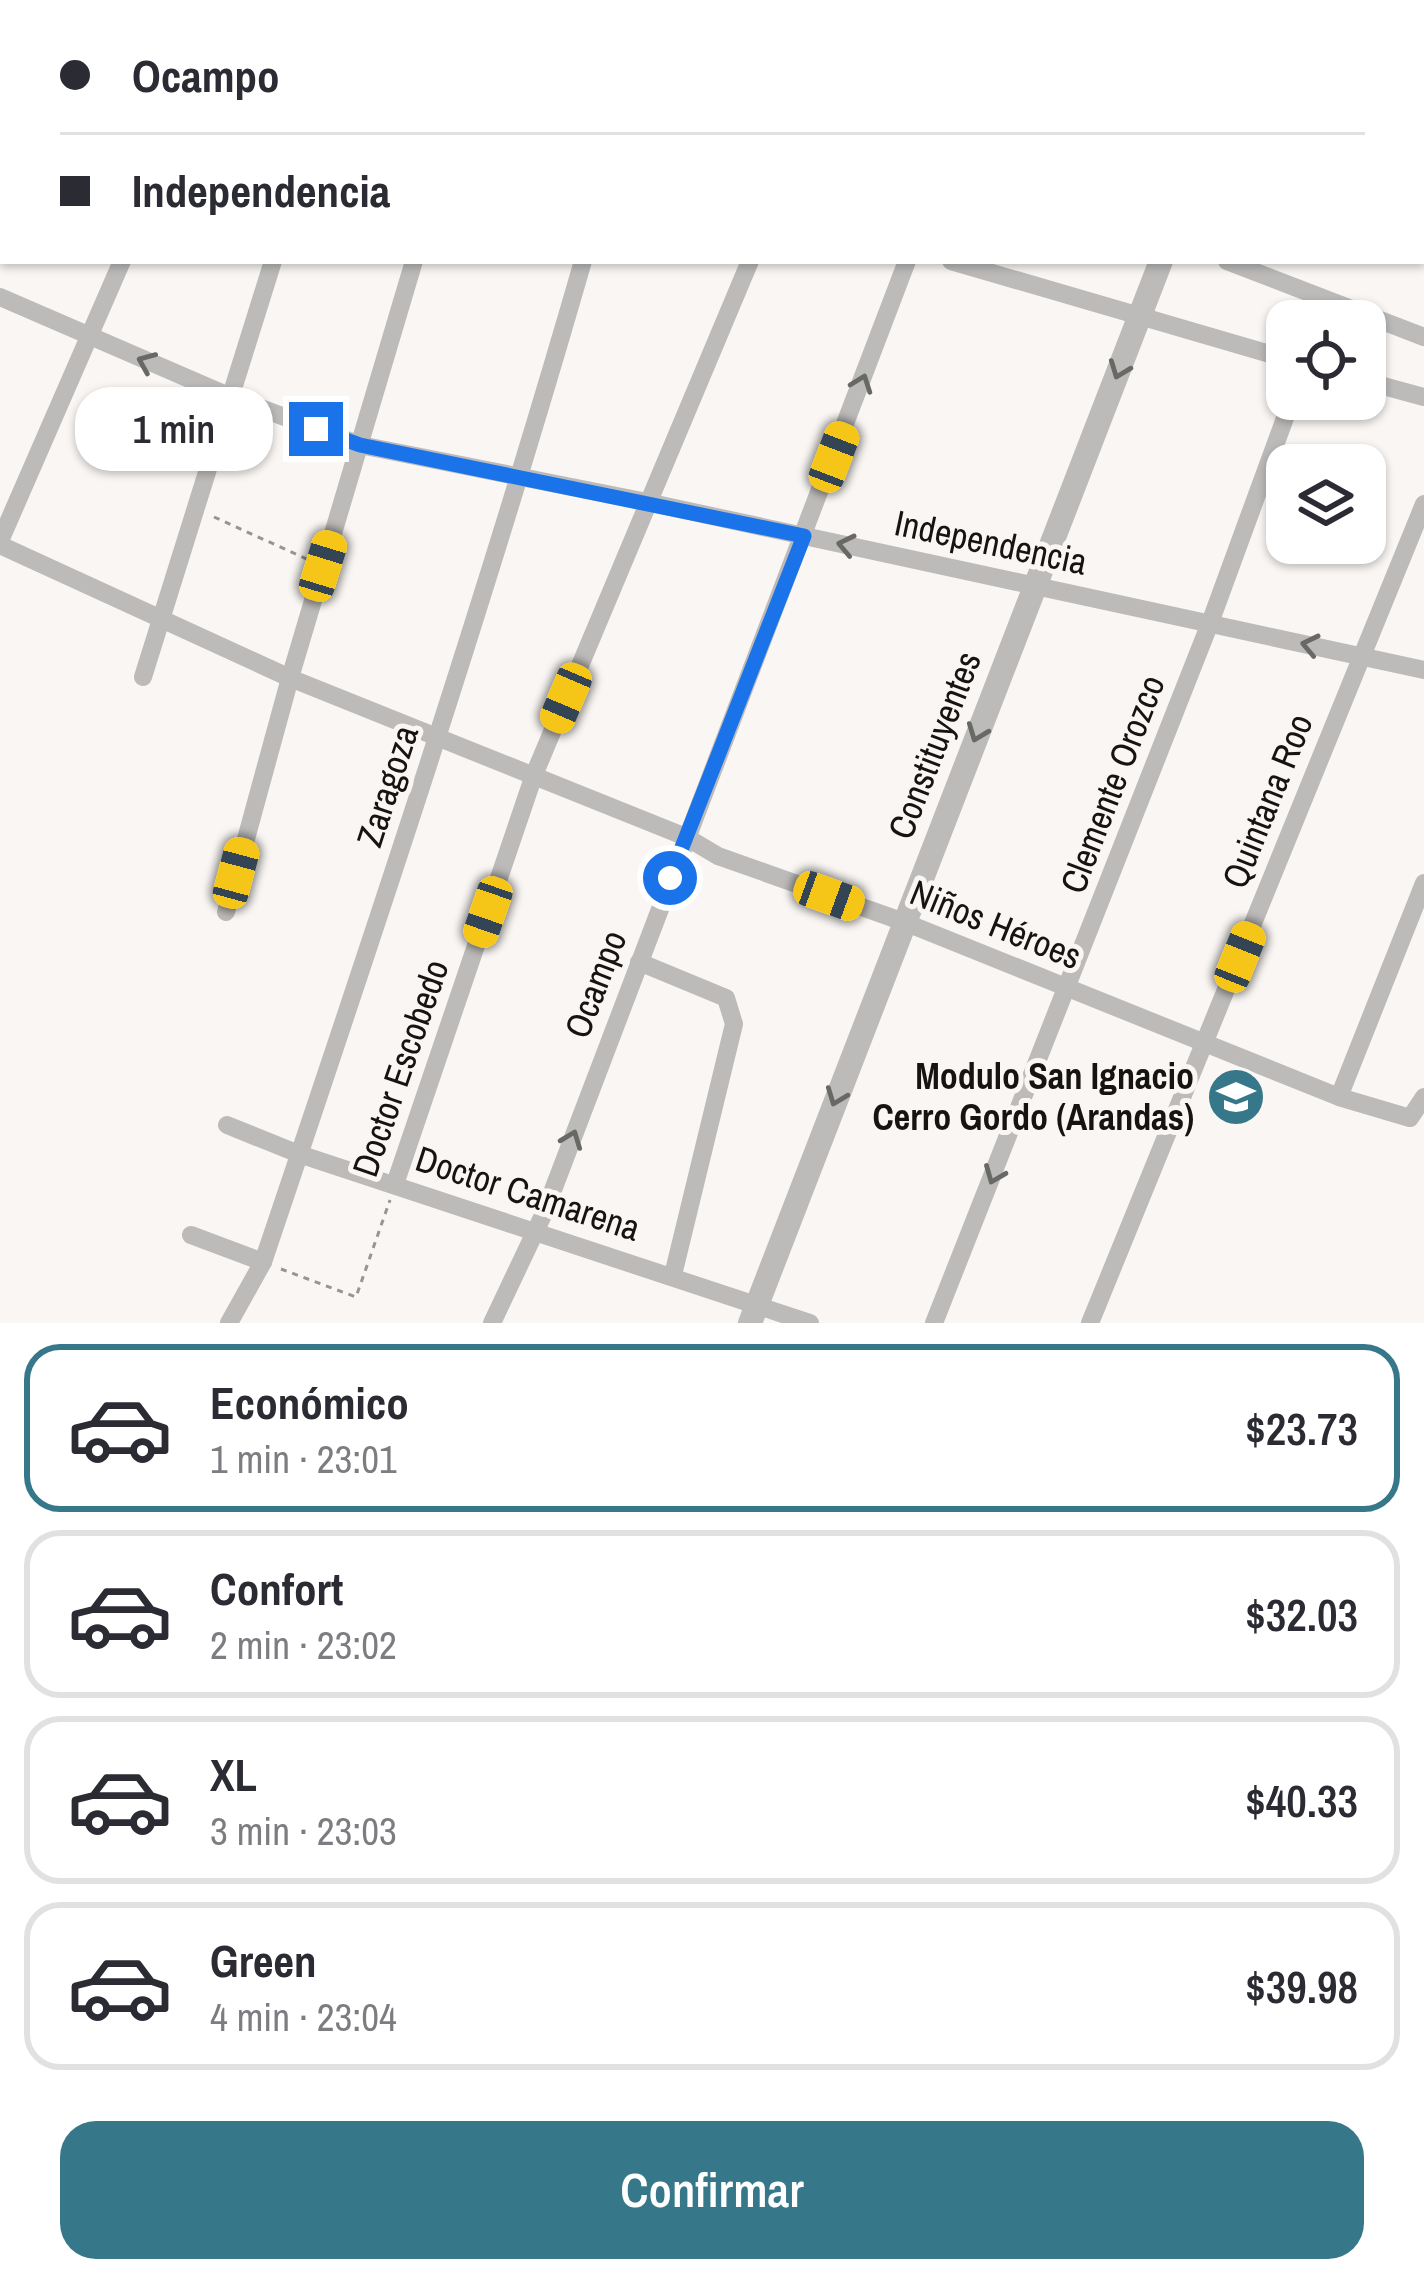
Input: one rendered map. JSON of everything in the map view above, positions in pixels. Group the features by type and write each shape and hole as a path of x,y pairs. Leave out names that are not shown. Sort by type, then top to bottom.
{"street":[{"path":"0,543 121,264"},
{"path":"142,677 272,264"},
{"path":"226,912 413,264"},
{"name":"Zaragoza","path":"229,1323 263,1262 439,737 582,264"},
{"name":"Doctor Escobedo","path":"395,1184 534,776 749,264"},
{"name":"Ocampo","path":"491,1323 536,1230 906,264"},
{"path":"962,264 1266,353"},
{"name":"Constituyentes","path":"753,1313 1160,264"},
{"path":"1235,264 1424,338"},
{"name":"Independencia","path":"0,297 231,397 360,445 1035,584 1424,670"},
{"path":"1386,387 1424,397"},
{"name":"Clemente Orozco","path":"934,1323 1210,623 1284,420"},
{"name":"Quintana Roo","path":"1090,1323 1424,504"},
{"name":"Niños Héroes","path":"0,543 290,678 686,837 718,856 904,922 1339,1097 1410,1118 1424,1097"},
{"path":"1339,1097 1424,883"},
{"path":"639,962 726,998 734,1024 673,1275"},
{"name":"Doctor Camarena","path":"227,1125 299,1154 673,1275 753,1313 809,1323"},
{"path":"191,1235 263,1262"}],"path":[{"path":"196,509 323,566"},
{"name":"Doctor Escobedo","path":"263,1262 356,1297 395,1184"}],"place":[{"name":"Modulo San Ignacio Cerro Gordo (Arandas)","path":"1236,1097"}],"route":[{"path":"316,429 360,445 804,536 670,878"}]}
